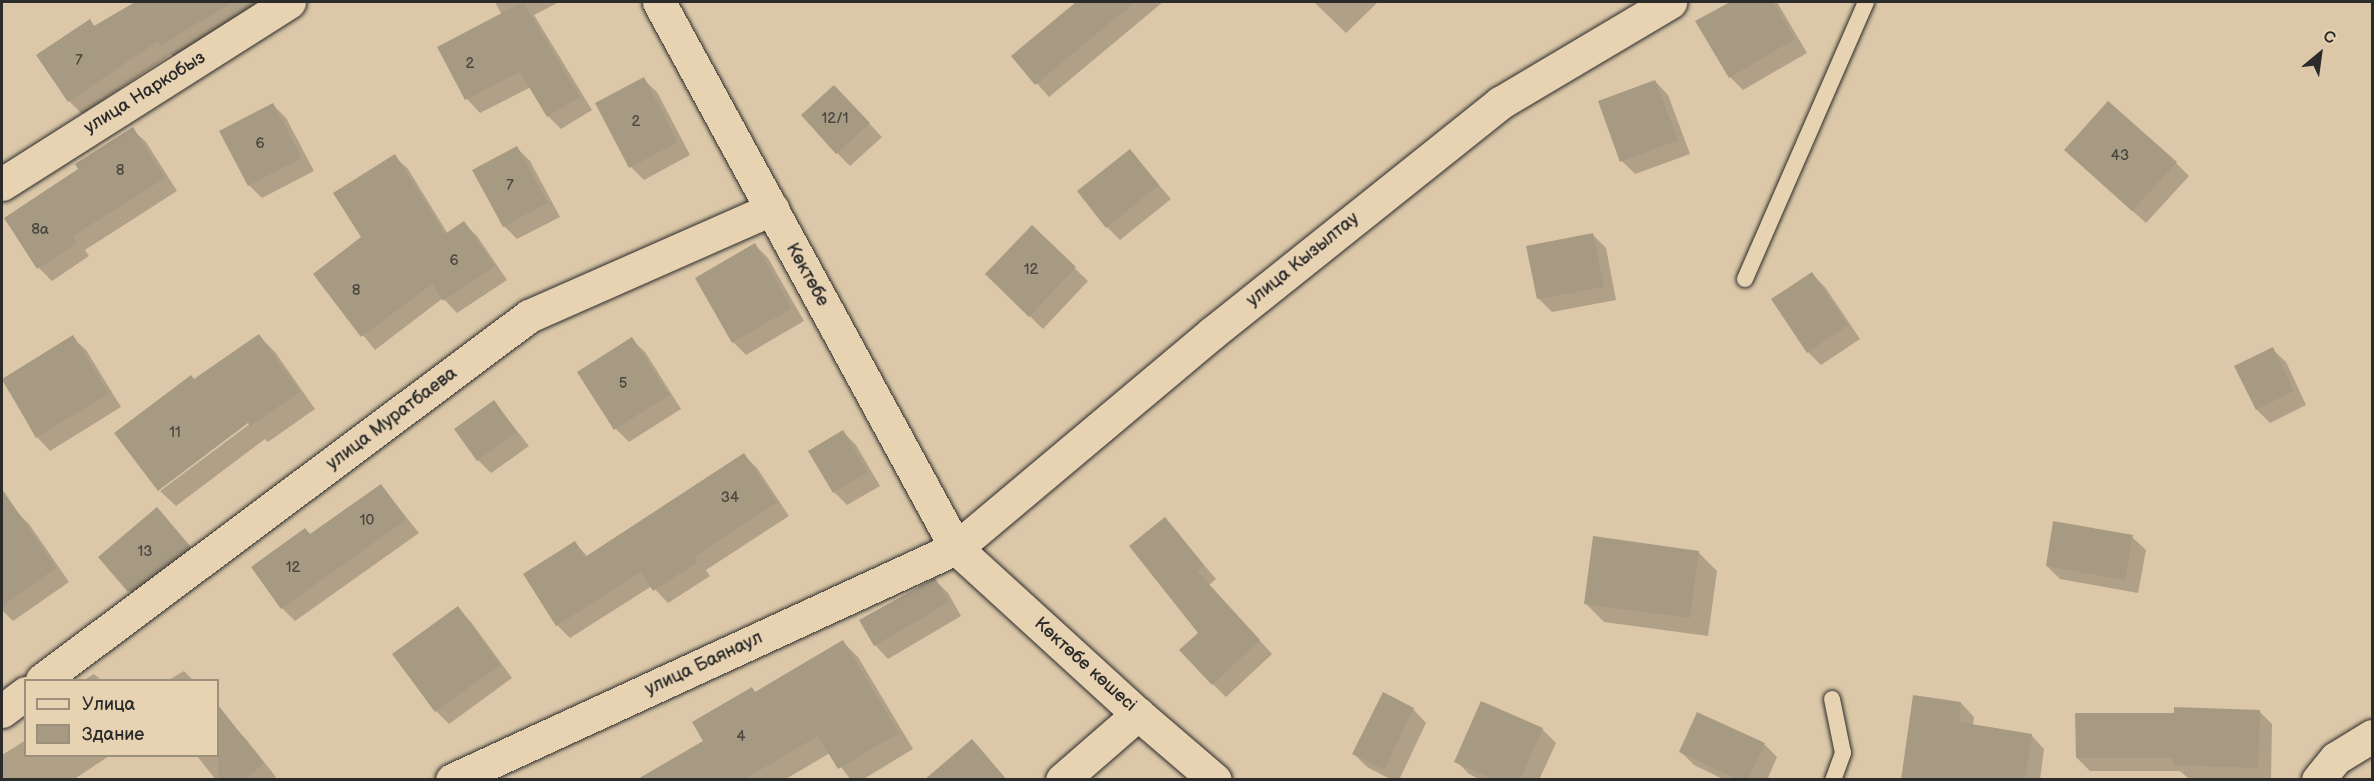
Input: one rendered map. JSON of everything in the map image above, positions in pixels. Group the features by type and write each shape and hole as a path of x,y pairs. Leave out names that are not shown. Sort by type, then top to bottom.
{"street":[{"name":"улица Наркобыз","path":"2,184 289,2"},
{"name":"Көктөбе","path":"659,2 956,548"},
{"name":"улица Кызылтау","path":"956,548 1212,333 1500,103 1670,2"},
{"name":"улица Муратбаева","path":"45,679 529,316 772,209"},
{"name":"Көктөбе көшесі","path":"956,548 1138,714 1215,780"},
{"name":"улица Баянаул","path":"452,780 956,548"},
{"path":"2,711 24,694"},
{"path":"1062,780 1138,714"},
{"path":"2318,780 2336,759 2373,736"}],"lane":[{"path":"1745,279 1866,2"},
{"path":"1832,699 1843,753 1833,780"}],"building":[{"path":"135,2 233,2 161,45 158,41 68,102 36,55 90,19 94,26"},
{"path":"523,2 580,97 547,117 520,72 465,100 437,47"},
{"path":"1076,2 1135,2 1035,85 1011,56"},
{"path":"1730,2 1773,2 1795,39 1729,78 1695,21"},
{"path":"644,77 678,142 629,168 595,103"},
{"path":"1655,80 1678,140 1620,162 1598,101"},
{"path":"834,85 870,123 836,154 801,115"},
{"path":"2108,101 2177,162 2132,211 2064,150"},
{"path":"273,103 302,158 248,186 219,131"},
{"path":"133,127 165,178 73,236 77,243 37,269 4,218 78,169 75,164"},
{"path":"517,146 548,203 503,227 472,170"},
{"path":"1130,149 1159,185 1106,228 1077,191"},
{"path":"395,154 445,234 464,221 495,266 443,301 432,284 361,337 313,274 361,237 333,193"},
{"path":"1032,225 1076,267 1029,317 985,274"},
{"path":"1593,233 1604,287 1537,299 1526,246"},
{"path":"755,243 792,308 732,343 695,278"},
{"path":"1812,272 1848,325 1807,353 1771,299"},
{"path":"259,334 300,392 250,426 248,423 158,491 114,433 191,375 194,379"},
{"path":"73,335 109,393 36,438 2,379"},
{"path":"632,337 669,395 614,430 577,372"},
{"path":"2273,347 2294,391 2256,410 2234,366"},
{"path":"494,400 517,432 477,461 454,429"},
{"path":"843,430 868,472 833,493 808,451"},
{"path":"744,453 777,502 694,557 698,562 653,591 641,572 556,626 523,574 575,541 585,557"},
{"path":"381,484 407,519 281,609 251,567 305,528 310,534"},
{"path":"2,489 56,568 2,606"},
{"path":"157,507 190,546 128,592 98,557"},
{"path":"1165,517 1204,565 1197,571 1260,640 1212,685 1179,650 1198,633 1129,546"},
{"path":"2053,521 2133,535 2125,580 2046,566"},
{"path":"1593,536 1699,551 1690,618 1584,604"},
{"path":"935,578 949,602 874,646 859,620"},
{"path":"458,606 500,665 435,712 392,654"},
{"path":"843,640 899,733 838,769 818,736 743,780 636,780 703,741 692,722 752,687 755,692"},
{"path":"1383,692 1414,708 1384,770 1352,754"},
{"path":"1913,695 1961,702 1959,722 2032,734 2025,780 1901,780"},
{"path":"1481,701 1543,728 1520,780 1495,780 1454,762"},
{"path":"219,706 264,763 244,780 218,780"},
{"path":"2174,707 2260,710 2258,768 2173,765 2173,758 2076,758 2075,713 2174,713"},
{"path":"1697,712 1765,743 1748,780 1739,780 1679,752"},
{"path":"972,739 1007,780 924,780"}]}
